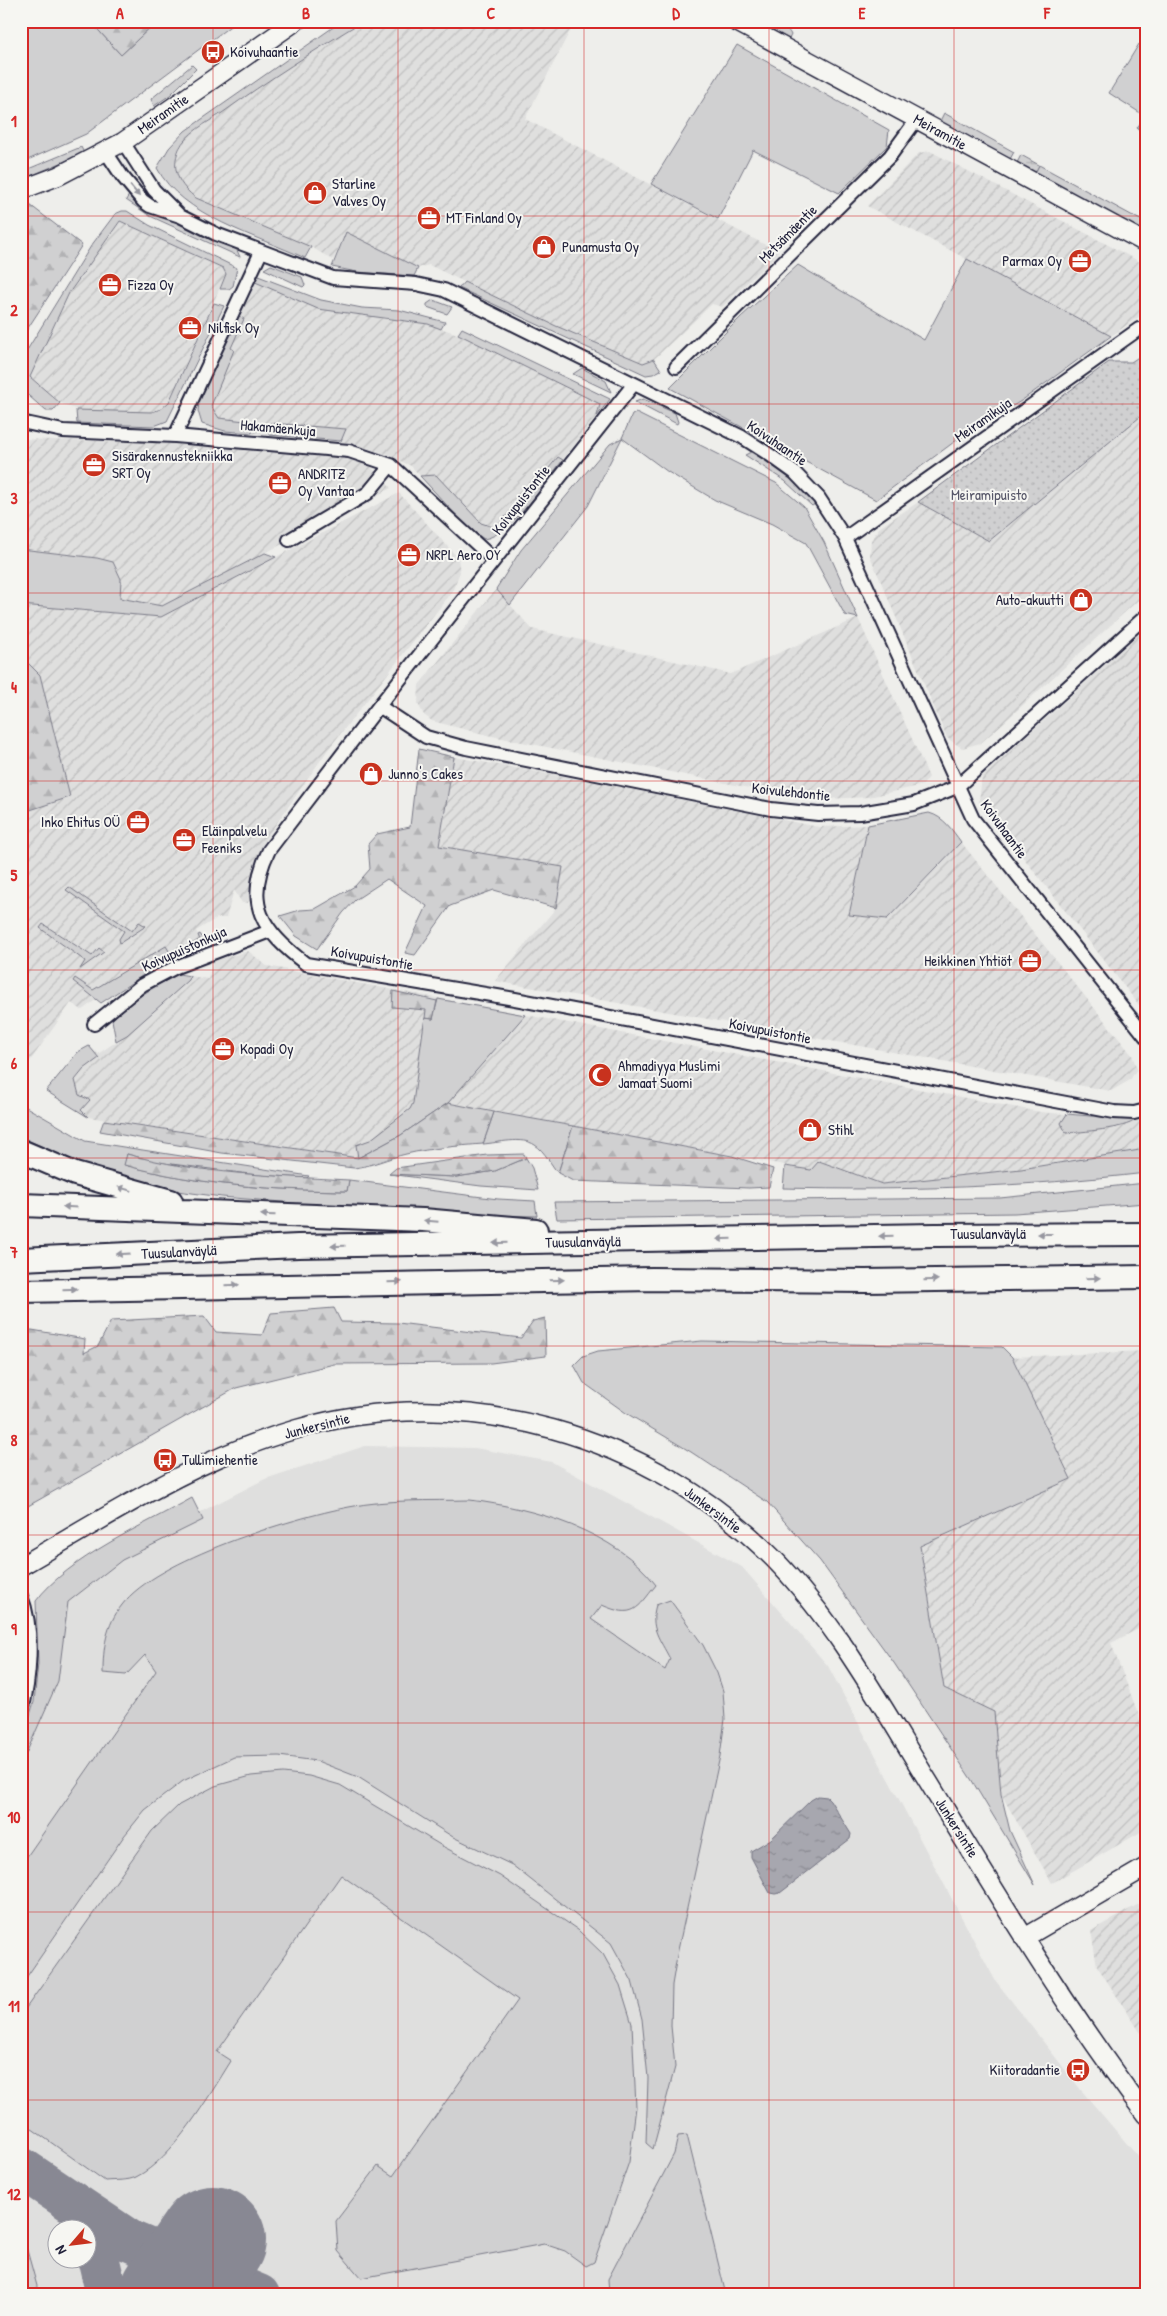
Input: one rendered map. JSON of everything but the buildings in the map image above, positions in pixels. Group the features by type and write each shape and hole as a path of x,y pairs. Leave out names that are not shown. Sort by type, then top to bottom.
{"highway":[{"path":"21,1151 75,1174 143,1194 223,1214"},
{"path":"21,1205 423,1220 654,1241"},
{"name":"Tuusulanväylä","path":"21,1259 298,1246 935,1235 1146,1234"},
{"path":"21,1290 652,1279 865,1281 1146,1278"}],"main road":[{"name":"Meiramitie","path":"21,190 58,176 123,142 296,21"},
{"name":"Meiramitie","path":"735,21 1146,243"},
{"name":"Junkersintie","path":"21,1566 192,1470 247,1446 297,1429 346,1418 400,1411 457,1411 522,1420 572,1434 625,1454 675,1482 730,1520 774,1560 810,1602 853,1660 1024,1938 1096,2050 1146,2115"},
{"path":"1024,1938 1146,1867"}],"street":[{"name":"Metsämäentie","path":"676,367 890,156 917,119"},
{"name":"Koivuhaantie","path":"123,142 154,190 180,216"},
{"name":"Koivuhaantie","path":"106,152 122,176 143,201 164,212 180,216 216,234 260,252 333,278 416,284 444,290 633,385 742,437 795,473 819,498 846,538 973,819 1146,1037"},
{"path":"175,436 260,252"},
{"name":"Meiramikuja","path":"846,538 1139,329"},
{"name":"Koivupuistontie","path":"633,385 379,706 269,850 256,886 259,909 270,931 286,948 306,964 515,999 1114,1112 1134,1114 1146,1110"},
{"name":"Hakamäenkuja","path":"21,422 63,431 175,436 349,450 391,465 494,560"},
{"path":"289,540 368,494 391,465"},
{"name":"Koivulehdontie","path":"379,706 426,738 466,748 771,809 818,814 860,813 914,804 957,787 1146,616"},
{"name":"Koivupuistonkuja","path":"94,1024 142,985 167,972 270,931"},
{"path":"21,1596 28,1627 30,1673 21,1716"},
{"path":"21,1659 27,1693"}],"shaded area":[{"path":"363,21 575,21 525,119 779,252 722,307 712,304 654,359 643,363 556,326 429,265 418,268 346,233 333,260 311,247 196,198 183,189 177,176 175,160 185,138 286,68"},
{"path":"930,151 1146,265 1146,312 1111,336 867,206 919,153"},
{"path":"120,221 223,268 226,274 169,402 161,409 152,412 80,411 60,403 30,377 69,293"},
{"path":"253,281 391,318 428,324 458,334 600,404 597,416 512,523 500,534 484,539 468,528 411,466 386,454 341,441 225,431 202,424 198,411 200,394"},
{"path":"1146,412 1146,593 981,743 962,748 947,738 870,556 871,540 879,528 918,502 989,541"},
{"path":"21,439 161,443 347,459 369,465 391,488 162,606 120,598 121,579 113,562 97,558 21,549"},
{"path":"399,493 458,558 460,572 452,592 327,751 263,843 254,867 248,903 242,903 234,890 226,918 217,918 196,931 201,940 131,974 82,1010 71,1003 25,1068 21,1067 21,813 69,797 40,675 21,656 21,605 161,617"},
{"path":"496,589 532,629 731,674 858,618 929,777 923,785 869,797 826,799 785,795 487,735 432,721 424,715 418,704 419,685"},
{"path":"1146,628 1146,1014 979,801 982,777"},
{"path":"454,757 578,779 819,827 868,825 849,915 887,919 961,842 1132,1055 1137,1069 1130,1080 1111,1091 495,981 556,908 562,868 439,846"},
{"path":"248,951 267,966 1040,1112 1135,1120 1146,1117 1146,1149 1021,1169 882,1184 820,1161 811,1170 448,1103 358,1158 88,1117 46,1091 78,1052 89,1046 98,1054 126,1035 179,974 208,979 213,961"},
{"path":"1146,1351 1146,1629 1144,1626 1111,1643 1146,1734 1146,1829 1052,1883 1001,1794 994,1713 944,1688 920,1546 1071,1479 1012,1357"},
{"path":"365,1446 475,1448 552,1462 742,1567 828,1666 995,1980 1081,2090 1146,2166 1146,2295 21,2295 21,1753 46,1682 58,1585 265,1479"},
{"path":"1146,1900 1146,2041 1097,1966 1091,1931"}],"green space":[{"path":"21,21 90,21 121,55 157,21 237,21 86,134 21,163"},
{"path":"90,21 157,21 121,55"},
{"path":"342,21 363,21 198,129 182,143 176,157 178,177 185,188 196,198 311,247 305,258 244,233 202,212 169,185 157,168 169,148 185,131"},
{"path":"757,21 781,25 791,35 789,39"},
{"path":"1139,44 1146,49 1146,134 1137,128 1145,116 1109,93"},
{"path":"737,45 889,130 887,146 839,193 753,150 718,219 651,184"},
{"path":"192,65 196,69 170,95 154,106 151,99"},
{"path":"944,113 1014,152 1010,159 940,121"},
{"path":"81,147 84,153 21,180 21,172"},
{"path":"1021,155 1039,165 1035,173 1017,163"},
{"path":"1039,165 1146,223 1146,232 1035,173"},
{"path":"129,195 151,211 236,248 240,257 150,216 126,200"},
{"path":"30,205 82,245 26,331 21,328 21,207"},
{"path":"127,211 149,225 237,268 233,286 229,289 220,289 226,274 223,268 120,221 69,293 30,377 60,403 53,411 46,411 21,389 21,360 91,246 115,214"},
{"path":"346,232 418,268 414,276 357,272 332,267"},
{"path":"967,259 1111,336 1021,401 954,442 876,500 670,388 741,317 798,265 924,340"},
{"path":"271,265 302,277 305,285 303,287 264,269"},
{"path":"258,276 321,300 362,308 399,310 445,322 441,329 428,324 318,309 253,281"},
{"path":"464,282 556,326 643,363 654,359 661,370 646,375 459,288"},
{"path":"433,300 452,307 447,314 427,307 427,304"},
{"path":"214,303 224,306 167,421 154,426 77,423 76,410 152,412 161,409 169,402"},
{"path":"237,315 244,319 231,348 234,350 211,406 219,418 254,422 252,433 225,431 202,424 198,411 200,394"},
{"path":"462,328 610,399 597,416 600,404 458,334"},
{"name":"Meiramipuisto","path":"1146,352 1146,412 989,541 918,502 1109,362 1131,362"},
{"path":"582,368 606,381 611,392 573,374"},
{"path":"643,399 675,413 677,424 635,402"},
{"path":"636,413 776,483 804,507 824,542 858,618 845,615 806,543 772,524 715,500 668,472 622,438 632,415"},
{"path":"270,423 346,429 341,441 269,435"},
{"path":"622,438 588,506 510,605 496,589 521,550 610,444"},
{"path":"753,451 791,477 815,504 812,506 785,481 745,455"},
{"path":"558,457 563,460 527,506 505,528 484,539 468,528 420,476 436,475 481,523 496,528 512,509 517,507"},
{"path":"21,549 97,558 113,562 121,579 120,598 162,606 265,553 276,557 161,617 21,605"},
{"path":"21,656 40,675 70,797 21,813"},
{"path":"419,749 454,757 439,846 563,867 556,908 494,890 450,906 415,955 405,953 427,906 387,879 355,900 343,913 317,949 296,936 280,916 300,910 315,909 355,886 370,869 368,844 377,834 410,827"},
{"path":"929,813 943,821 961,842 887,919 849,915 868,825"},
{"path":"69,887 132,931 139,922 146,926 120,943 119,939 124,931 66,890"},
{"path":"43,924 92,956 99,948 104,952 80,969 85,961 40,928"},
{"path":"200,934 205,942 163,962 101,1003 73,981 75,978 93,990 166,946 171,954 200,940 198,935"},
{"path":"179,974 190,976 189,980 127,1035 116,1041 112,1020 143,994"},
{"path":"393,991 437,1001 433,1019 425,1018 426,1010 392,1007"},
{"path":"438,999 525,1015 448,1103 401,1135 358,1158 356,1145 370,1140 410,1109 413,1103 425,1018 433,1019"},
{"path":"89,1046 99,1058 84,1069 75,1080 79,1095 90,1100 81,1110 88,1117 46,1091 78,1052"},
{"path":"448,1103 494,1112 483,1144 445,1147 416,1152 354,1168 222,1153 100,1131 104,1120 358,1158 401,1135"},
{"path":"21,1104 85,1141 309,1176 307,1178 257,1175 156,1162 127,1154 125,1165 153,1172 207,1182 262,1188 347,1191 349,1180 498,1199 535,1201 537,1216 416,1213 222,1197 162,1189 85,1166 21,1137"},
{"path":"494,1112 573,1126 558,1173 542,1151 530,1142 517,1140 483,1144"},
{"path":"1067,1114 1135,1120 1113,1128 1066,1133 1061,1123"},
{"path":"573,1126 732,1156 773,1169 769,1187 749,1188 573,1181 558,1173"},
{"path":"1146,1149 1146,1173 1101,1178 965,1187 783,1188 785,1166 811,1170 819,1161 882,1184 1021,1169"},
{"path":"127,1154 154,1161 209,1170 349,1180 347,1191 262,1188 207,1182 124,1165"},
{"path":"524,1154 526,1158 495,1171 456,1177 389,1174 396,1168 487,1155"},
{"path":"526,1158 532,1168 538,1190 481,1186 389,1174 456,1177 495,1171"},
{"path":"1146,1183 1146,1203 1015,1213 557,1219 554,1202 1000,1198"},
{"path":"334,1308 341,1322 398,1323 521,1338 533,1321 545,1318 546,1356 491,1363 334,1364 236,1388 21,1510 21,1331 32,1330 85,1339 84,1353 98,1346 111,1321 204,1316 216,1332 262,1335 271,1313"},
{"path":"702,1341 1002,1347 1012,1357 1071,1479 920,1546 944,1688 994,1712 1001,1794 1010,1831 1035,1885 971,1779 894,1663 820,1561 767,1502 691,1452 626,1413 584,1383 574,1365 583,1356 598,1351"},
{"path":"192,1498 203,1520 122,1560 68,1602 58,1681 21,1765 21,1744 34,1702 38,1664 36,1601 50,1585 87,1557 130,1531"},
{"path":"470,1500 546,1516 596,1536 619,1550 639,1566 656,1585 639,1606 634,1609 621,1611 602,1605 591,1619 665,1670 670,1659 659,1639 655,1627 654,1613 656,1605 670,1600 703,1645 717,1673 723,1691 725,1719 720,1756 672,1985 671,2026 675,2067 653,2149 646,2143 648,2078 642,2019 632,1981 611,1943 512,1865 453,1837 358,1777 317,1761 279,1756 234,1757 183,1781 145,1810 124,1836 21,1985 21,1865 156,1671 145,1655 126,1675 103,1673 106,1637 112,1621 122,1605 139,1588 164,1572 194,1557 227,1543 294,1520 364,1504"},
{"path":"283,1773 309,1776 340,1785 442,1846 500,1876 578,1930 603,1954 620,1985 632,2024 636,2107 629,2162 594,2262 586,2266 565,2251 544,2244 361,2278 338,2251 336,2221 378,2166 393,2176 518,2000 341,1875 217,2052 231,2061 201,2108 177,2142 150,2168 133,2178 105,2181 21,2121 21,2015 152,1831 179,1805 215,1786 251,1776"},
{"path":"687,2135 726,2295 609,2295 608,2279 674,2154 678,2136"},
{"path":"21,2238 25,2243 37,2286 36,2295 21,2295"}],"water":[{"path":"818,1796 827,1797 830,1800 851,1834 850,1839 780,1893 770,1893 751,1857 751,1851 771,1839 811,1800"}],"taxiway":[{"path":"21,2168 130,2241 259,2295"},
{"path":"98,2259 107,2295"}],"runway":[{"path":"174,2295 212,2240"}],"place":[{"name":"Koivuhaantie","path":"213,52"},
{"name":"Starline Valves Oy","path":"315,193"},
{"name":"MT Finland Oy","path":"429,218"},
{"name":"Punamusta Oy","path":"544,247"},
{"name":"Parmax Oy","path":"1080,261"},
{"name":"Fizza Oy","path":"110,285"},
{"name":"Nilfisk Oy","path":"190,328"},
{"name":"Sisärakennustekniikka SRT Oy","path":"94,465"},
{"name":"ANDRITZ Oy Vantaa","path":"280,483"},
{"name":"NRPL Aero OY","path":"409,555"},
{"name":"Auto-akuutti","path":"1081,600"},
{"name":"Junno's Cakes","path":"371,774"},
{"name":"Inko Ehitus OÜ","path":"138,822"},
{"name":"Eläinpalvelu Feeniks","path":"184,840"},
{"name":"Heikkinen Yhtiöt","path":"1030,961"},
{"name":"Kopadi Oy","path":"223,1049"},
{"name":"Ahmadiyya Muslimi Jamaat Suomi","path":"600,1075"},
{"name":"Stihl","path":"810,1130"},
{"name":"Tullimiehentie","path":"165,1460"},
{"name":"Kiitoradantie","path":"1078,2070"}]}
